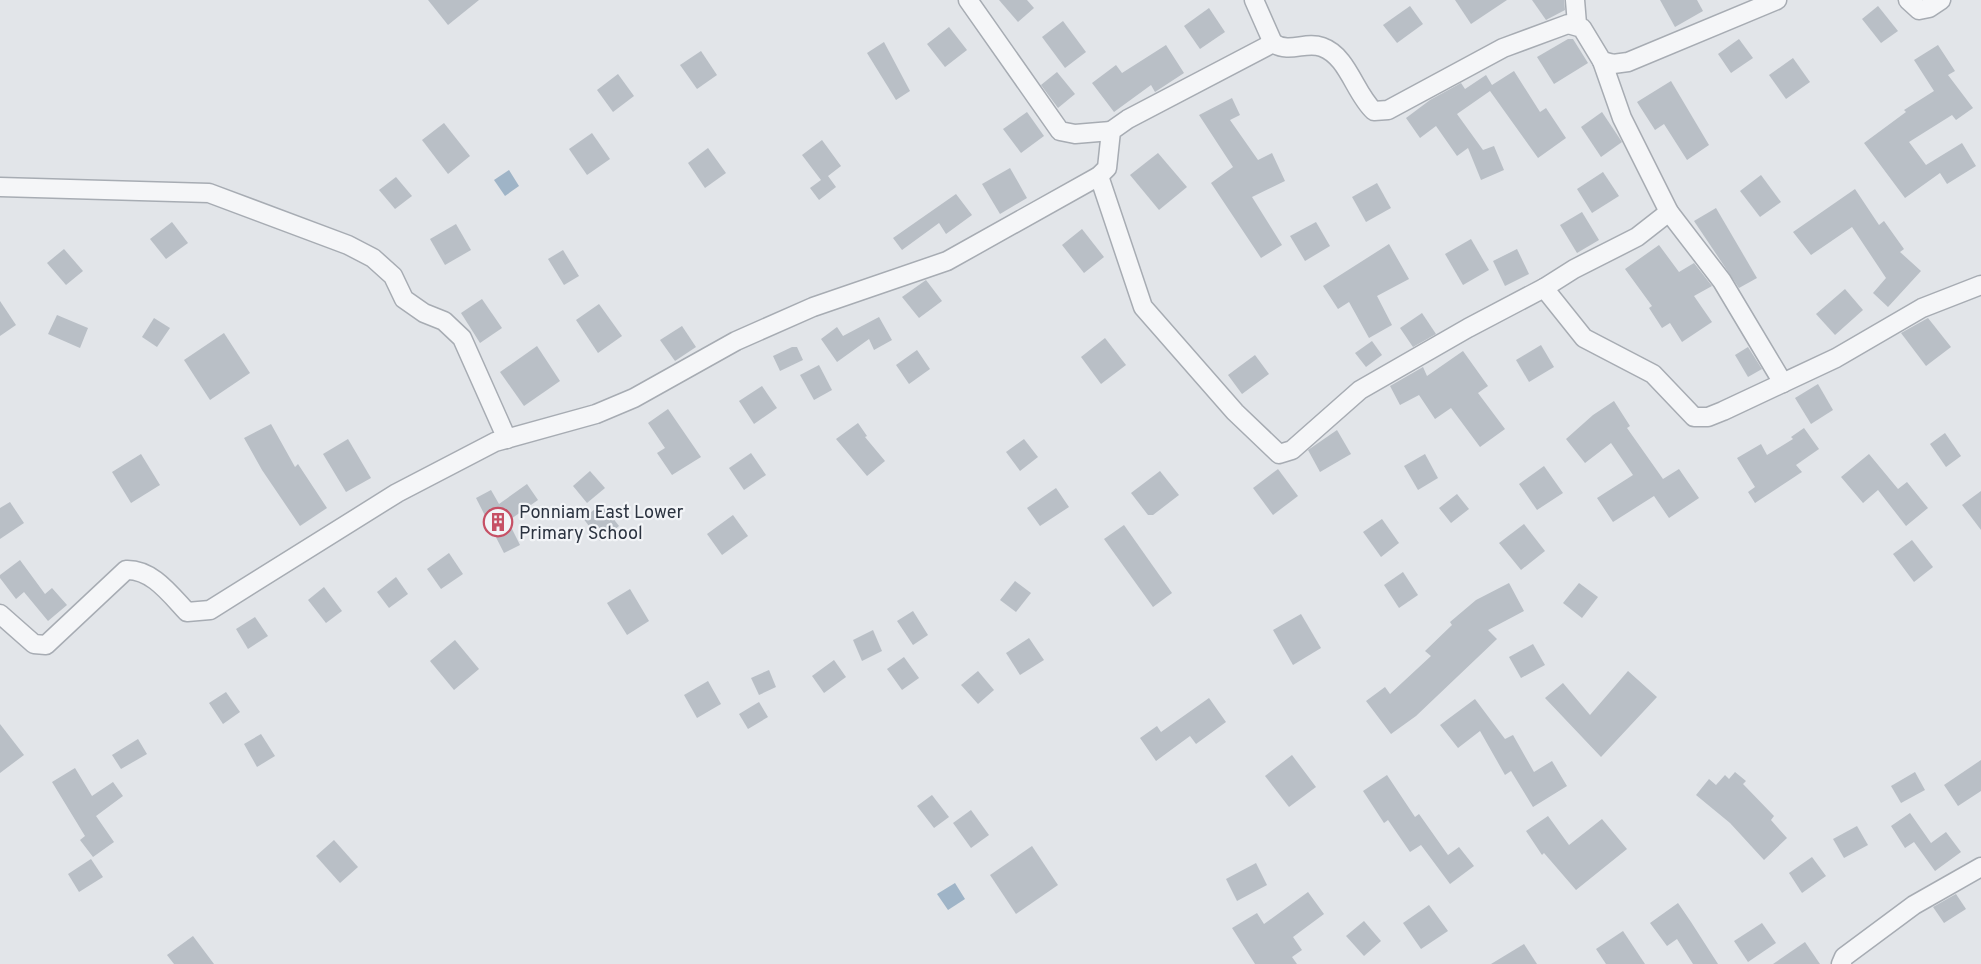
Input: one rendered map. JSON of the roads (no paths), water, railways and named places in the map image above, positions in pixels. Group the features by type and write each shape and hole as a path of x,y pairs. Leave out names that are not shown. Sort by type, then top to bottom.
{"street":[{"path":"968,0 1060,131 1075,134 1111,130 1274,43"},
{"path":"1254,0 1274,43 1287,49 1309,45 1323,47 1338,58 1366,103 1374,111 1388,110 1503,48 1558,27 1576,24"},
{"path":"1575,0 1576,24 1588,35 1602,61 1622,118 1669,212 1722,281 1783,383"},
{"path":"1602,61 1613,64 1628,62 1778,0"},
{"path":"1908,0 1919,10 1929,8 1941,0"},
{"path":"0,614 34,644 46,645 126,570 139,570 152,578 188,612 210,610 397,493 495,442 596,414 634,398 736,341 803,311 947,261 1099,176 1107,168 1111,130"},
{"path":"1099,176 1143,307 1235,412 1279,454 1292,450 1360,390 1458,333 1544,288 1574,268 1637,237 1669,212"},
{"path":"0,187 209,193 348,245 373,258 393,276 404,299 424,313 444,321 462,338 507,439"},
{"path":"1544,288 1584,338 1653,374 1694,417 1708,417 1836,358 1922,308 1981,285"},
{"path":"1841,964 1844,957 1914,905 1981,867"}],"water":[{"path":"509,170 519,186 505,196 494,180"},
{"path":"955,883 965,899 948,910 937,894"}],"place":[{"name":"Ponniam East Lower Primary School","path":"498,522"}]}
